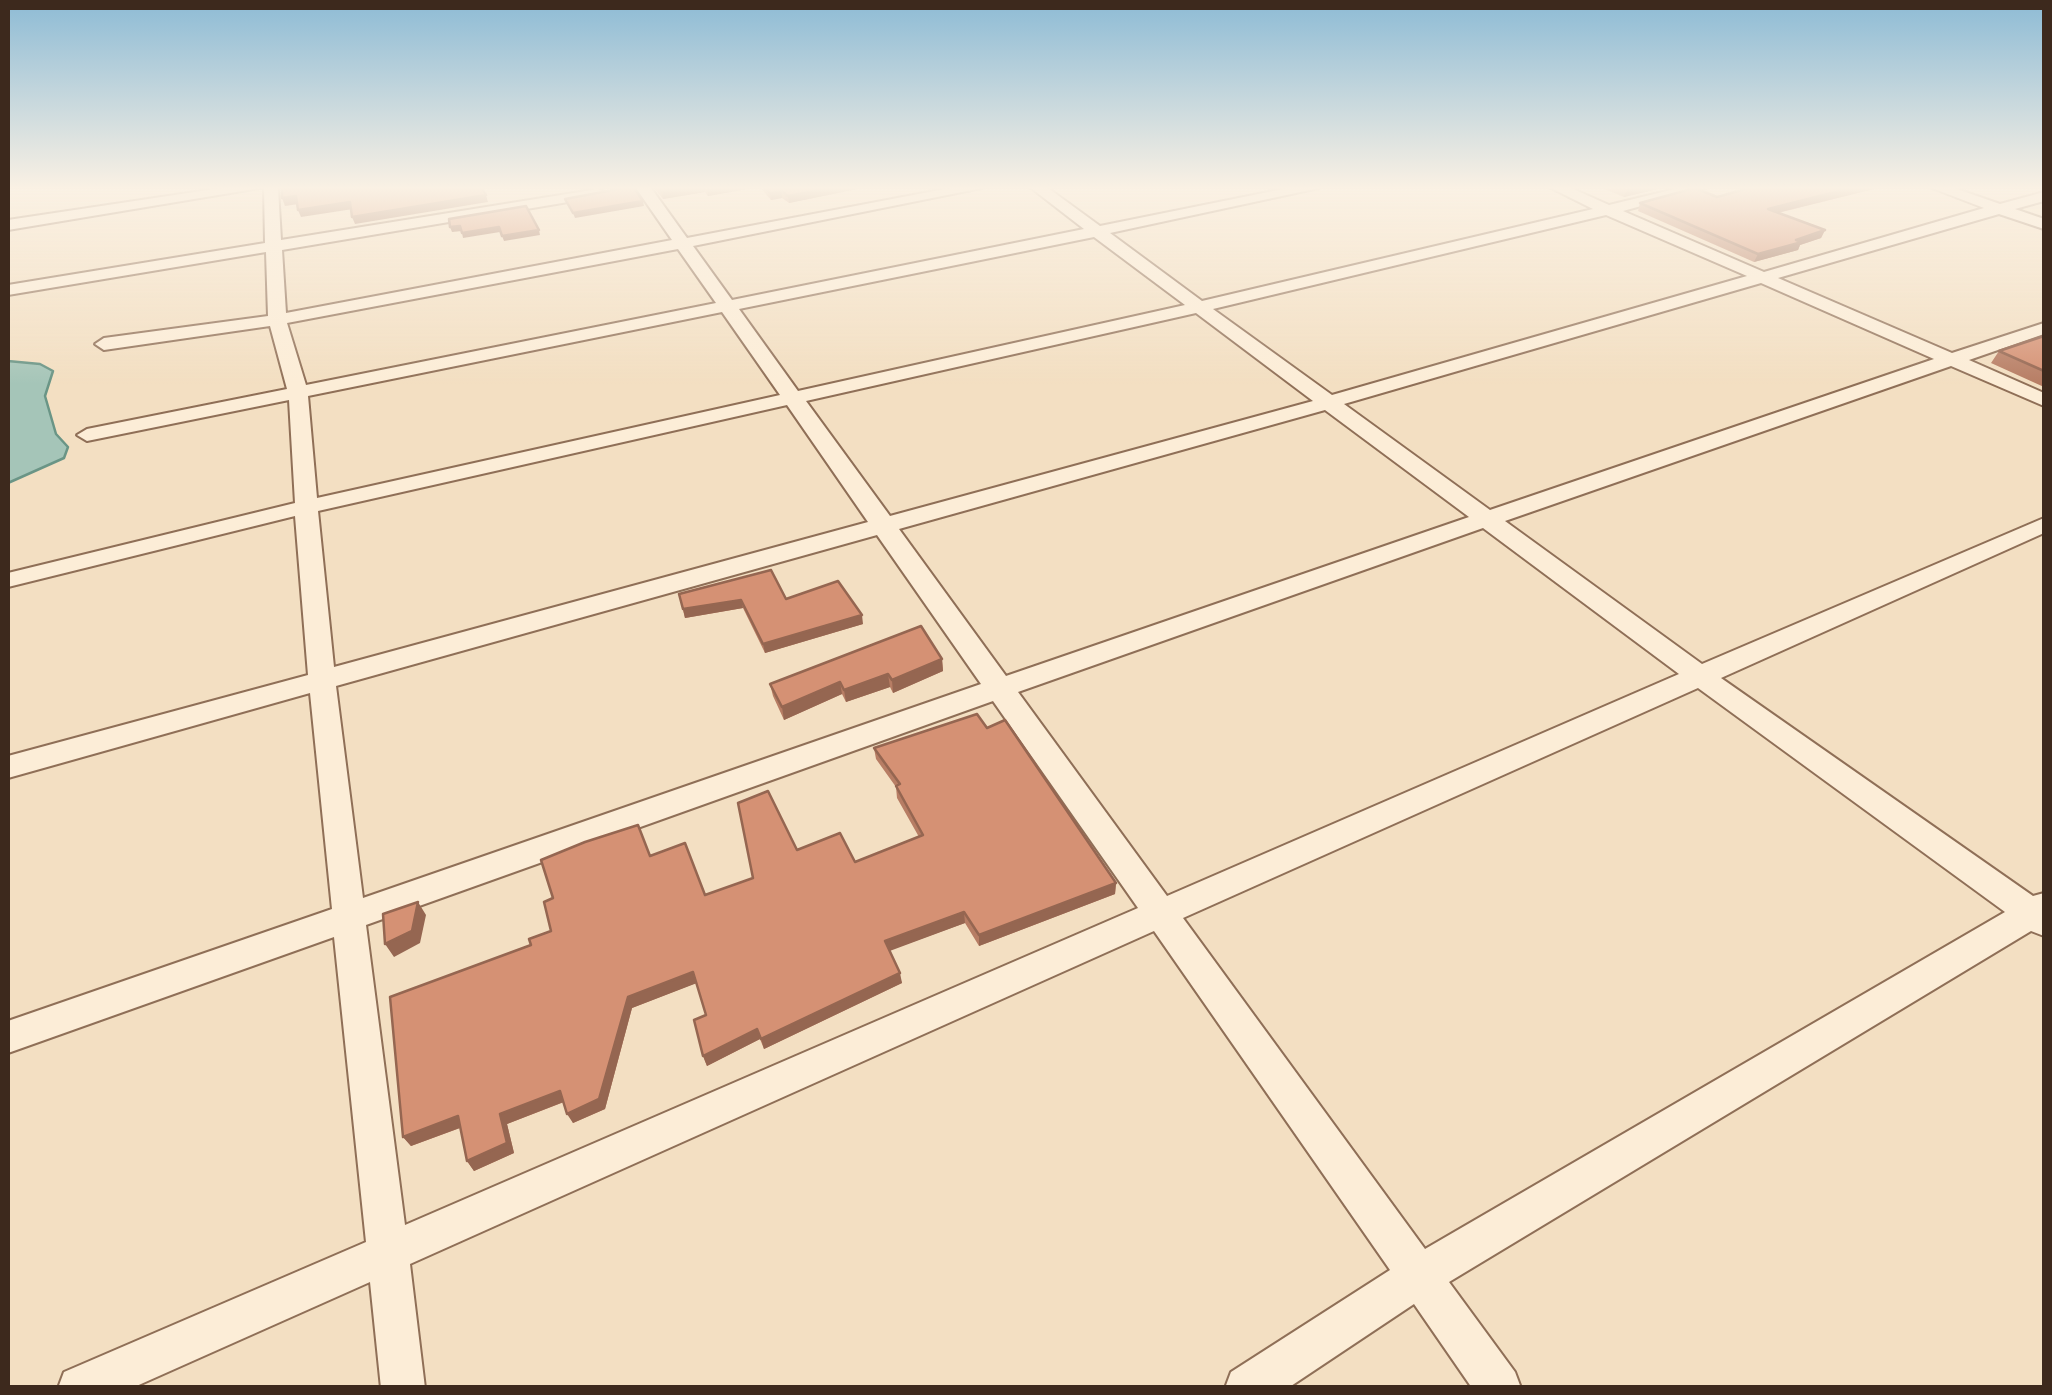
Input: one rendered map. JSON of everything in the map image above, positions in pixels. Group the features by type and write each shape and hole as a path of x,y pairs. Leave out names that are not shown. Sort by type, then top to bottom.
{"street":[{"path":"8,290 236,253"},
{"path":"274,253 277,320 298,391 323,680 404,1388"},
{"path":"104,344 277,320 630,253"},
{"path":"690,253 1499,1388"},
{"path":"88,435 999,253"},
{"path":"1125,253 1702,678 2041,914 1419,1276 1247,1388"},
{"path":"8,580 306,507 1426,253"},
{"path":"1706,253 2044,400"},
{"path":"8,767 1330,402 1846,253"},
{"path":"8,1037 1000,687 2044,328"},
{"path":"80,1388 2044,526"}],"shaded area":[{"path":"8,361 40,364 53,371 45,396 56,434 68,447 64,458 8,483"}],"building":[{"path":"2044,336 2044,371 1999,351"},
{"path":"771,570 786,599 838,581 862,615 763,644 741,600 683,609 679,594"},
{"path":"921,626 942,659 892,680 888,674 844,690 840,682 782,707 770,684"},
{"path":"977,714 987,728 1005,720 1116,883 979,935 964,912 885,941 900,973 761,1039 757,1029 703,1056 694,1020 706,1015 693,972 628,997 599,1099 567,1114 560,1091 500,1114 507,1143 467,1161 458,1116 403,1137 390,997 531,945 529,939 551,931 544,902 553,898 541,860 638,825 650,856 685,843 705,895 753,878 738,803 768,791 797,850 840,833 855,862 923,835 896,786 900,784 874,748"},
{"path":"418,902 412,931 385,944 383,914"}]}
